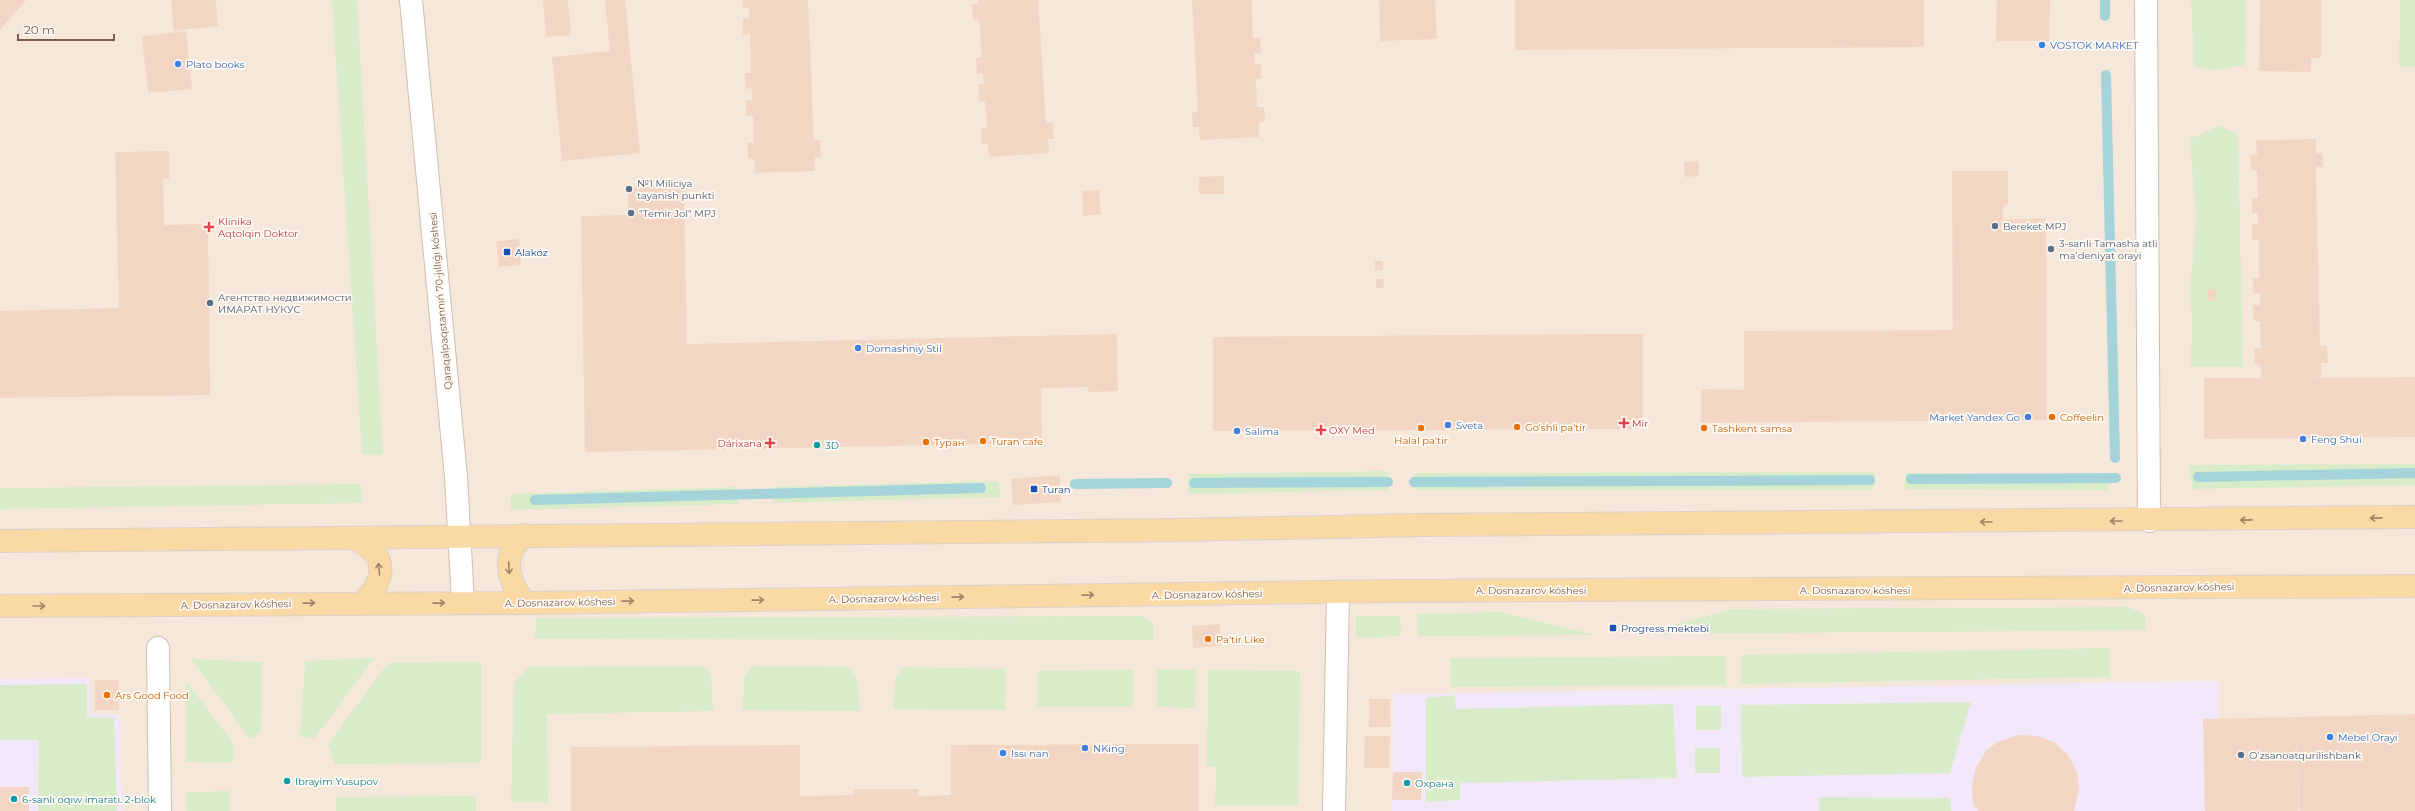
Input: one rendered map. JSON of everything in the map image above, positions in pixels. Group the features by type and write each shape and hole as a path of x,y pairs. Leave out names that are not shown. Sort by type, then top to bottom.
{"main road":[{"path":"0,541 1180,530 1424,525 2149,521 2415,517"},
{"path":"524,535 513,545 509,560 510,576 515,590 524,603"},
{"path":"354,538 372,550 378,562 380,575 376,590 363,602"},
{"name":"A. Dosnazarov kóshesi","path":"0,606 363,602 524,603 1338,592 2415,586"}],"street":[{"name":"Qaraqalpaqstannıń 70-jıllıǵı kóshesi","path":"412,0 460,536 463,602"},
{"path":"2146,0 2149,521"},
{"path":"1334,811 1338,592"},
{"path":"158,648 160,811"}],"shaded area":[{"path":"0,0 2415,0 2415,811 0,811"},
{"path":"90,678 90,714 120,715 122,811 0,811 0,679"},
{"path":"2219,681 2218,719 2203,719 2205,811 1392,811 1393,694"}],"green space":[{"path":"332,0 357,0 383,455 362,454"},
{"path":"2191,0 2246,0 2245,65 2214,70 2194,67"},
{"path":"2400,0 2415,0 2415,67 2399,67"},
{"path":"2218,126 2238,134 2243,367 2191,367 2192,315 2190,292 2196,218 2190,139"},
{"path":"2415,464 2415,485 2193,489 2188,465"},
{"path":"1388,471 1388,490 1188,494 1188,474"},
{"path":"1875,472 1874,490 1414,490 1414,473"},
{"path":"1905,473 2109,474 2108,490 1905,489"},
{"path":"999,481 1000,497 773,503 773,487"},
{"path":"361,484 362,503 0,509 0,488"},
{"path":"737,487 738,504 511,510 511,494"},
{"path":"2130,607 2145,616 2145,630 1639,634 1732,609"},
{"path":"1500,612 1595,635 1418,636 1417,614"},
{"path":"1142,616 1153,624 1153,640 535,639 536,618"},
{"path":"1356,616 1400,616 1401,636 1356,638"},
{"path":"2110,648 2110,677 1741,684 1741,655"},
{"path":"1726,656 1726,685 1451,687 1451,658"},
{"path":"374,658 315,738 300,737 305,661"},
{"path":"191,659 262,662 261,732 250,739"},
{"path":"481,662 481,763 335,764 328,744 388,663"},
{"path":"702,666 711,675 713,711 547,714 548,802 511,802 514,683 529,667"},
{"path":"752,666 848,667 857,677 860,711 743,710 744,677"},
{"path":"904,667 1006,669 1005,710 893,709 896,677"},
{"path":"1157,669 1196,670 1195,708 1157,707"},
{"path":"1133,670 1133,707 1037,707 1038,671"},
{"path":"1208,670 1300,671 1298,805 1215,805 1216,767 1207,767"},
{"path":"186,681 234,744 233,763 186,762"},
{"path":"87,684 87,717 114,718 117,811 38,811 39,740 0,740 0,685"},
{"path":"1455,695 1456,709 1673,704 1677,778 1460,783 1460,800 1426,802 1426,698"},
{"path":"1971,702 1950,773 1742,777 1741,705"},
{"path":"1696,706 1721,706 1721,730 1696,730"},
{"path":"1695,748 1720,748 1720,773 1695,773"},
{"path":"230,791 230,811 187,811 186,792"},
{"path":"476,796 476,811 336,811 336,797"},
{"path":"1819,797 1950,798 1951,811 1819,811"}],"building":[{"path":"0,0 26,0 0,30"},
{"path":"171,0 216,0 218,26 174,31"},
{"path":"543,0 568,0 571,35 546,37"},
{"path":"605,0 625,0 640,153 562,161 552,57 610,51"},
{"path":"742,0 808,0 814,140 820,140 821,157 815,157 815,171 755,173 754,159 748,159 747,143 754,143 753,116 746,116 746,100 752,100 752,89 746,88 745,73 751,73 750,34 743,35 743,19 749,19 749,8 743,8"},
{"path":"978,0 1038,0 1046,123 1053,123 1054,139 1048,139 1049,153 989,157 988,144 982,144 981,128 987,127 985,101 979,101 978,85 984,84 983,73 977,74 976,58 982,57 979,19 973,20 972,4 978,4"},
{"path":"1192,0 1252,0 1253,38 1260,37 1261,53 1254,53 1255,64 1261,64 1262,78 1256,79 1257,107 1264,107 1265,122 1259,122 1259,137 1200,140 1199,127 1193,127 1192,113 1198,112"},
{"path":"1379,0 1435,0 1437,39 1380,41"},
{"path":"1515,0 1924,0 1924,47 1515,50"},
{"path":"1997,0 2050,0 2049,41 1996,41"},
{"path":"2260,0 2321,0 2321,58 2311,58 2311,72 2259,71"},
{"path":"186,31 192,89 148,93 142,36"},
{"path":"2316,139 2316,153 2322,153 2323,167 2316,167 2320,346 2327,346 2328,363 2321,363 2321,377 2308,378 2415,377 2415,437 2204,439 2204,378 2261,378 2261,365 2255,364 2254,348 2261,348 2260,321 2254,321 2253,305 2260,305 2260,293 2253,293 2253,278 2259,278 2259,240 2252,240 2252,224 2258,224 2258,213 2252,213 2252,198 2258,198 2257,170 2251,170 2250,155 2257,155 2256,140"},
{"path":"169,151 169,179 163,179 164,225 208,224 210,395 0,398 0,311 119,308 115,152"},
{"path":"1698,161 1699,176 1685,177 1684,162"},
{"path":"1952,171 2008,171 2008,204 2003,205 2003,220 2046,218 2047,420 1701,423 1701,389 1744,390 1744,331 1953,330"},
{"path":"1224,176 1224,194 1199,194 1199,177"},
{"path":"684,186 687,344 1117,334 1118,391 1088,392 1088,387 1041,388 1042,443 585,452 581,216 628,215 628,187"},
{"path":"1099,190 1101,214 1083,216 1082,191"},
{"path":"519,239 521,265 499,267 496,241"},
{"path":"1375,261 1383,261 1383,270 1375,271"},
{"path":"1376,279 1384,279 1383,288 1376,288"},
{"path":"2207,289 2216,289 2217,300 2208,301"},
{"path":"1643,334 1643,429 1213,431 1213,337"},
{"path":"1060,475 1061,502 1013,505 1011,479"},
{"path":"1220,624 1221,646 1193,648 1192,626"},
{"name":"Ars Good Food","path":"95,680 119,680 119,710 95,710"},
{"path":"1369,699 1390,699 1390,727 1369,727"},
{"path":"2415,714 2415,811 2299,811 2297,717"},
{"path":"2297,717 2298,811 2205,811 2203,719"},
{"path":"2019,735 2038,736 2055,743 2068,755 2077,772 2079,790 2074,811 1978,811 1973,802 1972,785 1976,767 1986,751 1997,742"},
{"path":"1365,736 1390,736 1389,768 1364,768"},
{"path":"1199,744 1199,811 571,811 571,747 800,745 800,796 853,795 853,789 918,789 918,796 951,795 951,745"},
{"name":"Охрана","path":"1393,772 1422,772 1421,800 1392,800"},
{"name":"6-sanlı oqıw imaratı. 2-blok","path":"0,787 29,787 29,811 0,811"}],"waterway":[{"path":"2105,0 2105,16"},
{"path":"2106,75 2115,458"},
{"path":"2198,477 2415,473"},
{"path":"1911,479 2116,478"},
{"path":"1414,482 1870,480"},
{"path":"1194,483 1388,482"},
{"path":"1075,484 1167,483"},
{"path":"535,500 981,488"}],"place":[{"name":"VOSTOK MARKET","path":"2042,45"},
{"name":"Plato books","path":"178,64"},
{"name":"№1 Miliciya tayanish punkti","path":"629,189"},
{"name":"\"Temir Jol\" MPJ","path":"631,213"},
{"name":"Bereket MPJ","path":"1995,226"},
{"name":"Klinika Aqtolqin Doktor","path":"209,227"},
{"name":"3-sanli Tamasha atli maʻdeniyat orayi","path":"2051,249"},
{"name":"Alakóz","path":"507,252"},
{"name":"Агентство недвижимости ИМАРАТ НУКУС","path":"210,303"},
{"name":"Domashniy Stil","path":"858,348"},
{"name":"Market Yandex Go","path":"2028,417"},
{"name":"Coffeelin","path":"2052,417"},
{"name":"Mir","path":"1624,423"},
{"name":"Sveta","path":"1448,425"},
{"name":"Go'shli pa'tir","path":"1517,427"},
{"name":"Halal pa'tir","path":"1421,428"},
{"name":"Tashkent samsa","path":"1704,428"},
{"name":"OXY Med","path":"1321,430"},
{"name":"Salima","path":"1237,431"},
{"name":"Feng Shui","path":"2303,439"},
{"name":"Turan cafe","path":"983,441"},
{"name":"Туран","path":"926,442"},
{"name":"Dárixana","path":"770,443"},
{"name":"3D","path":"817,445"},
{"name":"Turan","path":"1034,489"},
{"name":"Progress mektebi","path":"1613,628"},
{"name":"Pa'tir Like","path":"1208,639"},
{"name":"Ars Good Food","path":"107,695"},
{"name":"Mebel Orayi","path":"2330,737"},
{"name":"NKing","path":"1085,748"},
{"name":"Issı nan","path":"1003,753"},
{"name":"Oʻzsanoatqurilishbank","path":"2241,755"},
{"name":"Ibrayim Yusupov","path":"287,781"},
{"name":"Охрана","path":"1407,783"},
{"name":"6-sanlı oqıw imaratı. 2-blok","path":"14,799"}]}
